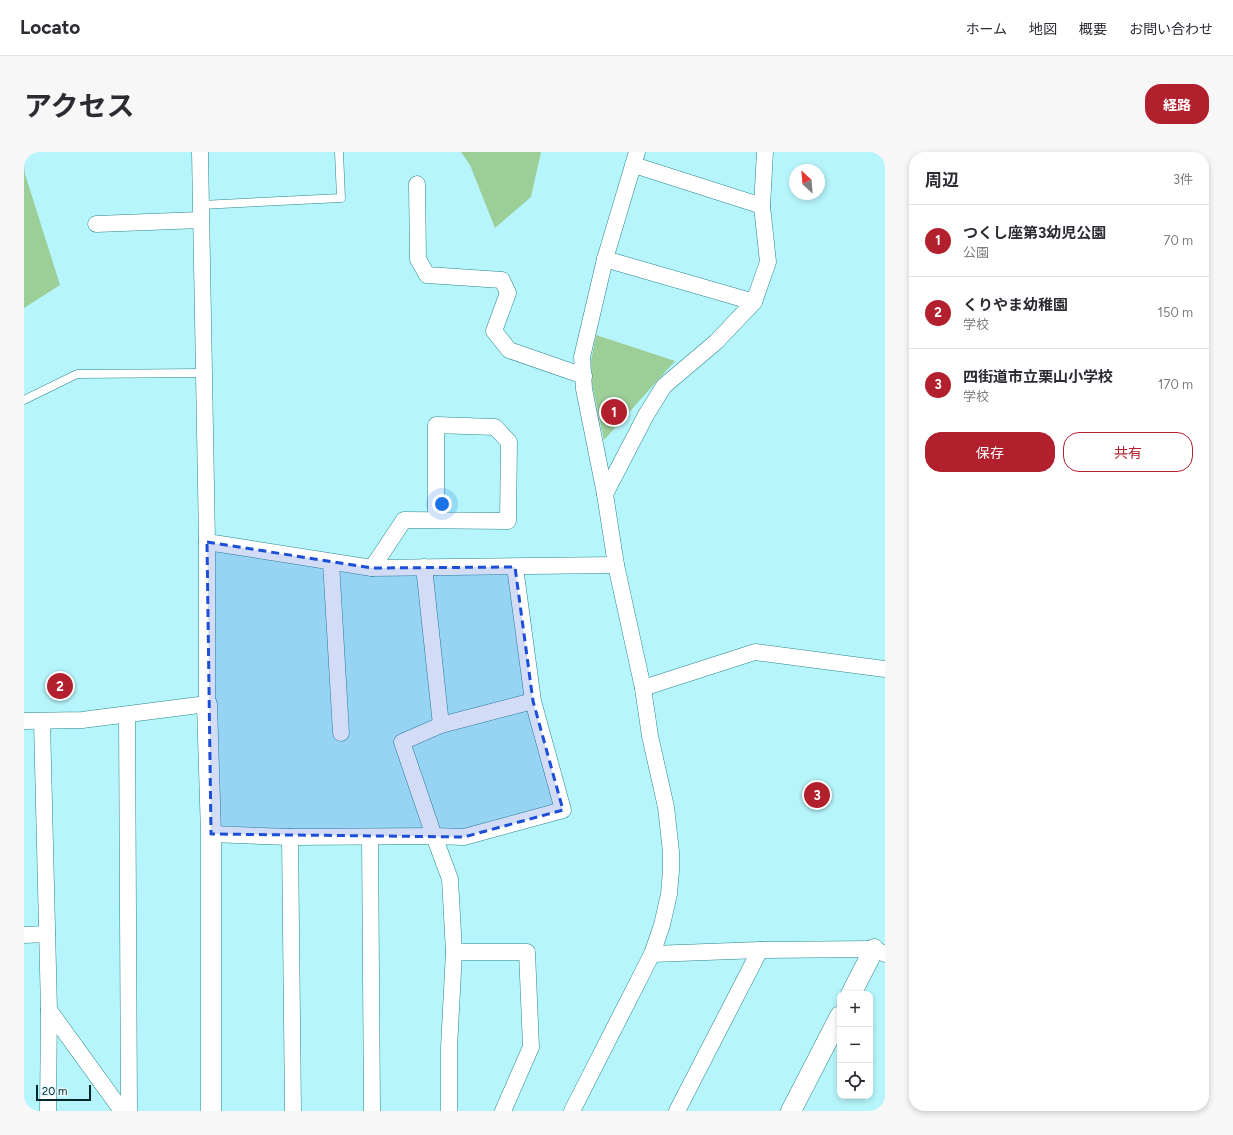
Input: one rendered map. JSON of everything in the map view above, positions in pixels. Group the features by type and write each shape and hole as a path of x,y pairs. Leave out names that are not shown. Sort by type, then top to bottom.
{"street":[{"path":"200,152 207,542 207,704 211,834 211,1111"},
{"path":"605,494 646,415 664,386 716,342 754,302 768,262 762,206 765,152"},
{"path":"572,1111 652,954 662,925 669,894 671,852 666,807 650,736 643,688 616,565 605,494 584,389 582,358 605,259 636,158 762,206"},
{"path":"417,184 418,259 427,275 502,280 508,293 494,331 509,350 584,376"},
{"path":"96,224 201,213"},
{"path":"605,259 754,302"},
{"path":"372,568 404,520 508,521 508,442 495,427 436,425 436,520"},
{"path":"207,542 372,568 616,565"},
{"path":"331,562 341,733"},
{"path":"211,834 290,837 464,837 563,810 533,701 515,566"},
{"path":"424,567 441,725"},
{"path":"643,688 755,652 885,669"},
{"path":"449,1111 449,1048 454,952 450,879 402,742 441,725 533,701"},
{"path":"24,722 82,720 207,704"},
{"path":"127,714 129,1111"},
{"path":"42,722 49,1010 48,1111"},
{"path":"290,837 293,1111"},
{"path":"370,837 372,1111"},
{"path":"24,935 47,934"},
{"path":"652,954 760,950 880,952"},
{"path":"677,1111 760,950"},
{"path":"454,952 527,952 531,1047 503,1111"},
{"path":"853,991 880,952"},
{"path":"49,1010 122,1111"},
{"path":"790,1111 837,1022"}],"lane":[{"path":"201,213 341,198 339,152"},
{"path":"24,400 77,374 204,373"}],"highlighted area":[{"path":"207,542 372,568 515,567 533,701 563,810 464,837 211,834"}],"green space":[{"path":"461,152 541,152 531,197 495,228 470,165"},
{"path":"24,165 25,174 60,285 24,308"},
{"path":"596,335 675,361 604,440 592,384 591,361"}],"place":[{"name":"つくし座第3幼児公園","path":"614,412"},
{"name":"くりやま幼稚園","path":"60,686"},
{"name":"四街道市立栗山小学校","path":"817,795"}]}
